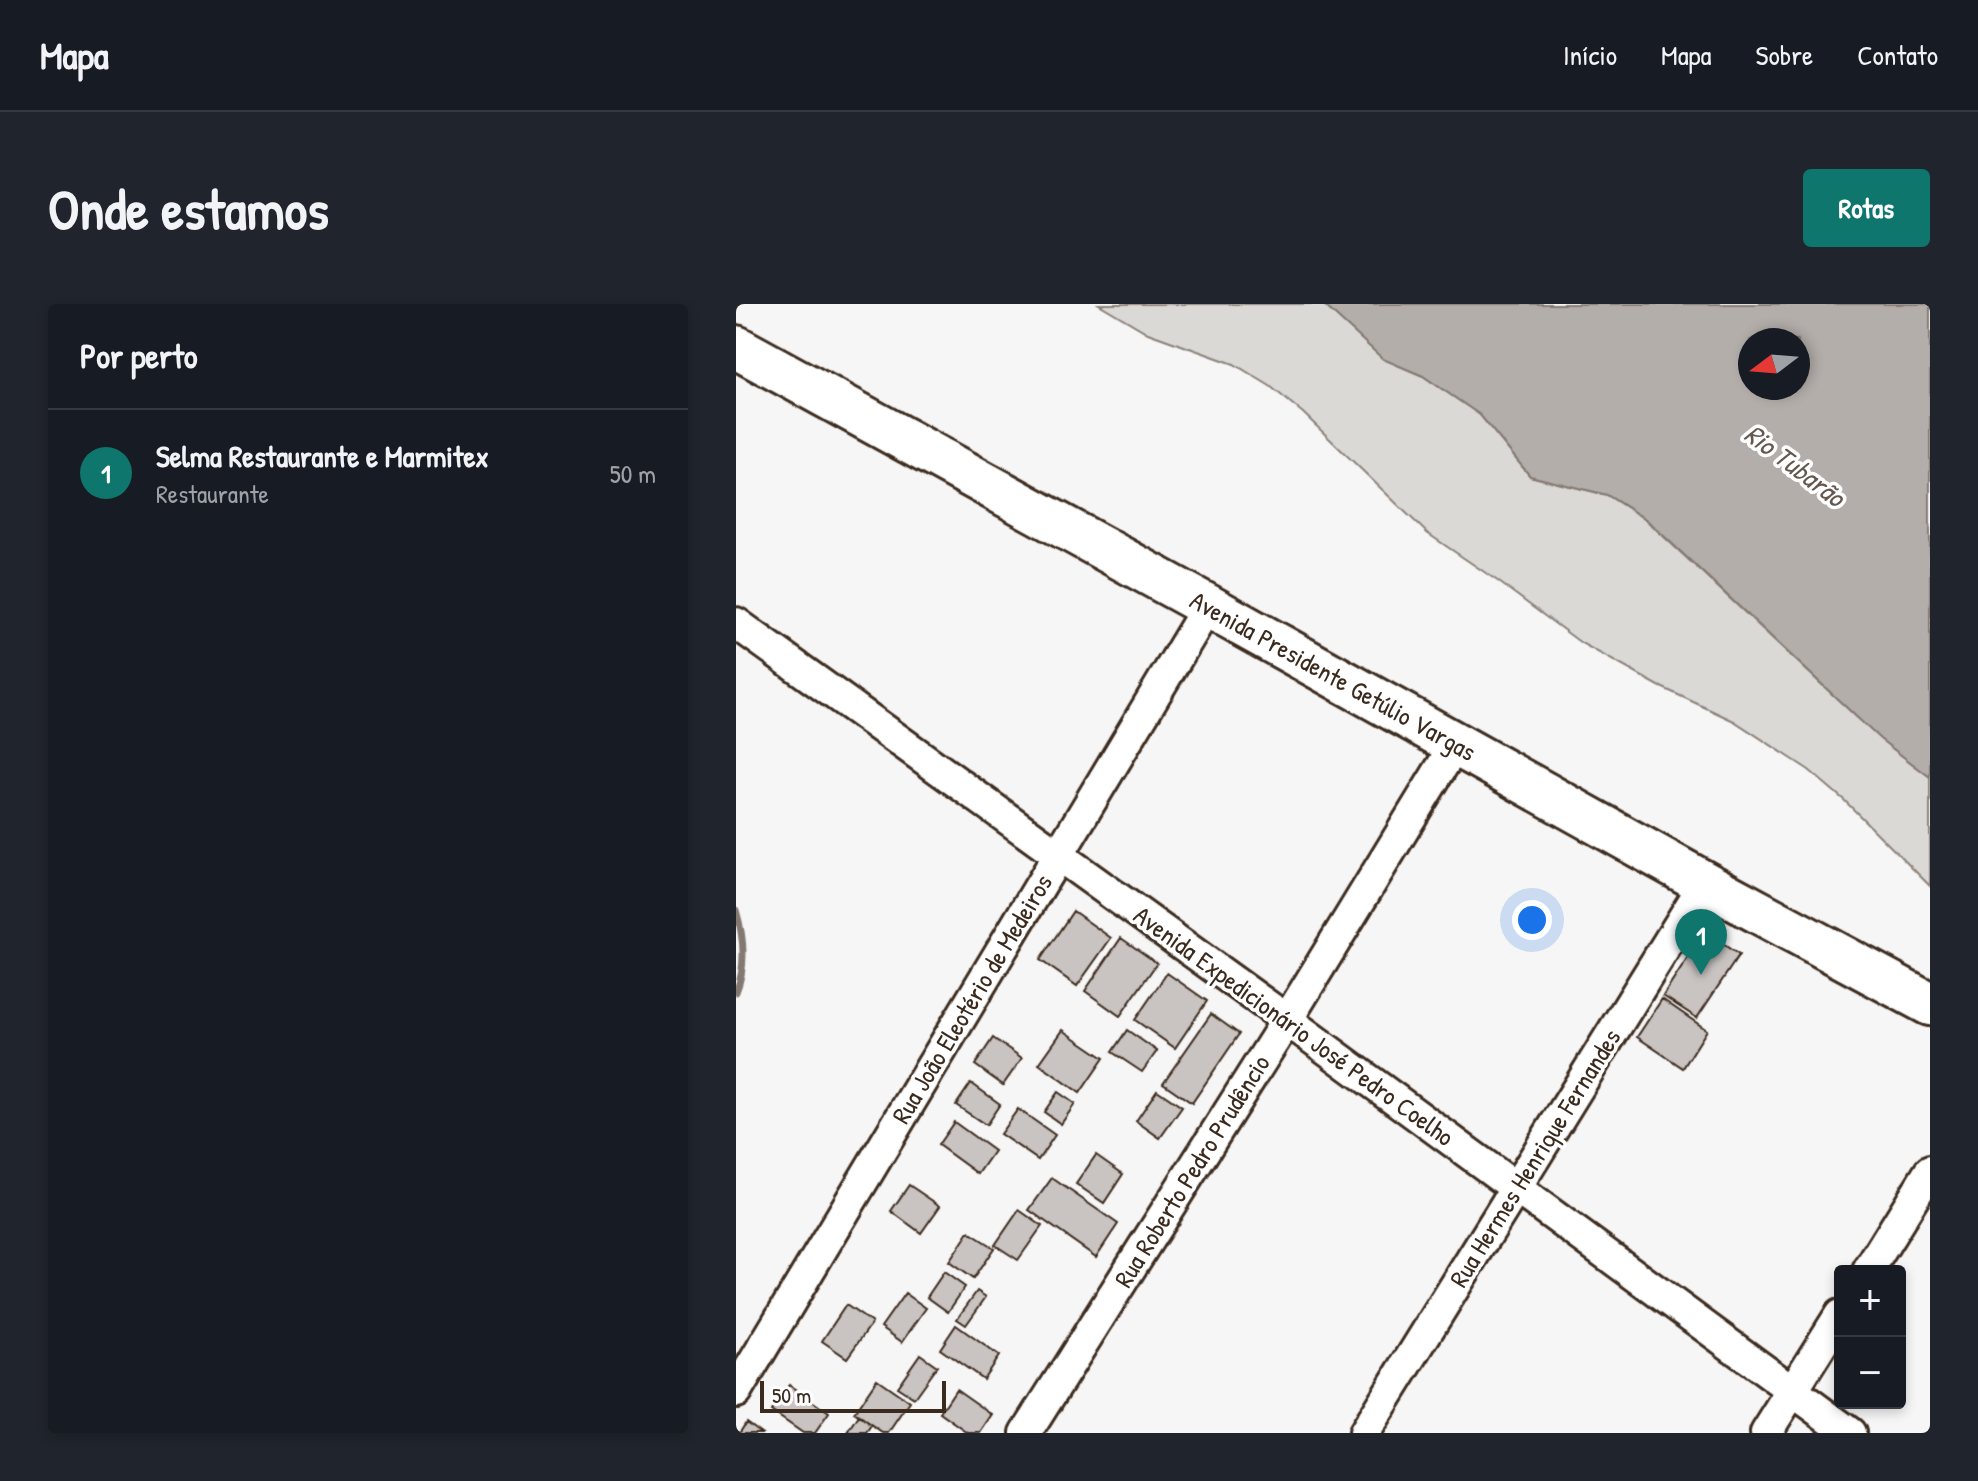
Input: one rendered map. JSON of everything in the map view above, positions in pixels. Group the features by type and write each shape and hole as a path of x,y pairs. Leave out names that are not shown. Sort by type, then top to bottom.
{"main road":[{"name":"Avenida Presidente Getúlio Vargas","path":"736,347 1705,883 1930,1004"}],"street":[{"name":"Rua João Eleotério de Medeiros","path":"736,1392 1208,606"},
{"name":"Avenida Expedicionário José Pedro Coelho","path":"736,623 1517,1187 1850,1433"},
{"name":"Rua Roberto Pedro Prudêncio","path":"1026,1433 1287,1020 1455,745"},
{"name":"Rua Hermes Henrique Fernandes","path":"1364,1433 1705,883"},
{"path":"1872,1265 1930,1171"},
{"path":"1766,1433 1834,1325"}],"shaded area":[{"path":"1099,304 1323,304 1383,359 1423,376 1480,415 1530,476 1607,495 1646,520 1880,739 1930,777 1930,886 1844,800 1809,770 1734,721 1659,686 1581,643 1427,533 1303,413 1270,386 1234,364 1148,333"}],"water":[{"name":"Rio Tubarão","path":"1323,304 1930,304 1930,777 1880,739 1647,520 1607,495 1530,476 1480,415 1423,376 1383,359"}],"building":[{"path":"1073,911 1111,938 1077,986 1040,960"},
{"path":"1705,932 1739,955 1697,1018 1663,996"},
{"path":"1121,938 1157,963 1120,1016 1085,991"},
{"path":"1167,973 1207,1001 1175,1048 1135,1020"},
{"path":"1662,999 1707,1030 1683,1068 1637,1037"},
{"path":"1211,1014 1239,1034 1192,1103 1163,1083"},
{"path":"1063,1030 1104,1058 1080,1093 1039,1064"},
{"path":"1127,1030 1157,1051 1142,1072 1112,1052"},
{"path":"993,1038 1022,1058 1003,1085 975,1065"},
{"path":"971,1083 1000,1104 986,1125 956,1105"},
{"path":"1157,1090 1182,1107 1160,1138 1136,1121"},
{"path":"1058,1092 1075,1104 1061,1124 1044,1112"},
{"path":"1018,1109 1055,1135 1038,1160 1000,1134"},
{"path":"954,1122 994,1151 978,1174 938,1145"},
{"path":"1096,1155 1123,1174 1104,1203 1076,1184"},
{"path":"1052,1178 1118,1224 1096,1257 1029,1210"},
{"path":"909,1185 940,1206 921,1233 891,1211"},
{"path":"1019,1210 1042,1226 1018,1260 995,1245"},
{"path":"969,1232 994,1248 973,1279 949,1262"},
{"path":"944,1272 965,1287 948,1312 927,1297"},
{"path":"977,1291 986,1297 966,1325 957,1319"},
{"path":"905,1293 926,1308 902,1342 881,1327"},
{"path":"846,1305 872,1323 847,1358 822,1341"},
{"path":"956,1325 999,1356 983,1379 940,1349"},
{"path":"920,1354 937,1366 914,1398 897,1387"},
{"path":"877,1379 910,1402 889,1433 883,1433 854,1413"},
{"path":"789,1385 829,1413 815,1433 803,1433 771,1411"},
{"path":"956,1389 993,1415 981,1433 968,1433 940,1413"},
{"path":"859,1416 872,1426 867,1433 848,1433"},
{"path":"746,1422 761,1433 739,1433"}],"waterway":[{"path":"736,910 743,951 742,972 736,992"}],"place":[{"name":"Selma Restaurante e Marmitex","path":"1701,975"}]}
